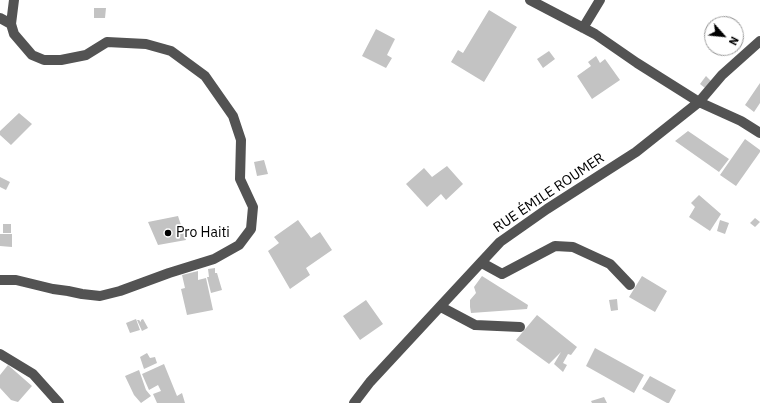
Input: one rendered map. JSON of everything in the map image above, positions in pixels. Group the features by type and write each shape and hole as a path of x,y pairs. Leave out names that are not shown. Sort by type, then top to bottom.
{"street":[{"path":"0,280 16,280 53,289 100,296 120,291 169,273 214,259 239,245 251,229 254,208 240,180 241,140 233,116 205,76 171,51 146,44 107,42 86,54 61,60 44,60 32,55 14,34 11,24 14,0"},
{"path":"530,0 595,34 637,63 699,102 741,121 760,133"},
{"path":"583,28 600,0"},
{"path":"0,18 11,24"},
{"name":"RUE ÉMILE ROUMER","path":"354,403 370,382 500,242 547,209 636,152 699,102 722,75 760,41"},
{"path":"482,263 502,274 555,246 573,247 610,264 630,285"},
{"path":"441,307 475,325 520,327"},
{"path":"0,354 33,374 59,403"}],"building":[{"path":"94,8 106,8 105,18 94,18"},
{"path":"489,10 517,27 484,82 451,62 458,50 463,53"},
{"path":"376,29 395,39 387,55 392,58 386,68 362,56"},
{"path":"549,51 555,59 543,68 537,59"},
{"path":"596,56 600,63 605,59 620,80 592,99 577,76 591,66 588,62"},
{"path":"706,76 711,81 705,88 700,84"},
{"path":"760,83 760,103 754,112 745,105"},
{"path":"19,113 32,124 11,145 0,135 0,131"},
{"path":"688,131 729,159 719,172 675,141"},
{"path":"745,139 760,150 760,152 736,186 720,175"},
{"path":"264,160 268,174 257,176 254,162"},
{"path":"447,166 463,184 446,200 441,194 427,207 406,184 424,168 432,177"},
{"path":"0,177 10,182 6,190 0,187"},
{"path":"699,195 721,214 710,231 689,217 695,207 691,203"},
{"name":"Pro Haiti","path":"178,216 186,240 158,245 148,222"},
{"path":"755,218 760,222 755,227 750,223"},
{"path":"298,220 311,238 320,232 332,250 306,268 310,275 290,289 268,251 279,243 274,237"},
{"path":"720,220 729,223 725,234 717,231"},
{"path":"3,224 11,224 11,233 3,233"},
{"path":"0,234 12,234 12,247 0,246"},
{"path":"215,268 215,273 217,273 222,290 211,293 207,277 209,277 208,269"},
{"path":"198,271 198,280 206,278 213,310 187,315 181,289 185,288 182,275"},
{"path":"482,276 528,305 527,309 471,313 470,300 476,293 474,287"},
{"path":"642,276 667,291 655,312 629,297"},
{"path":"617,299 618,310 611,311 609,300"},
{"path":"366,300 383,324 360,340 343,316"},
{"path":"537,315 577,347 571,355 568,354 563,363 567,365 563,372 554,364 561,352 549,364 516,340"},
{"path":"136,319 140,330 130,333 126,323"},
{"path":"143,319 148,328 142,331 137,320 141,322"},
{"path":"595,348 644,375 634,393 586,366"},
{"path":"147,353 150,358 155,357 157,363 144,369 140,357"},
{"path":"164,364 177,396 182,393 185,403 157,403 153,394 161,391 158,385 149,390 142,374"},
{"path":"8,365 32,386 18,402 11,400 0,388 0,375"},
{"path":"139,370 146,390 151,396 141,403 134,395 125,376"},
{"path":"650,376 676,390 669,403 642,389"},
{"path":"604,397 607,403 592,403 591,401"}],"place":[{"name":"Pro Haiti","path":"168,233"}]}
